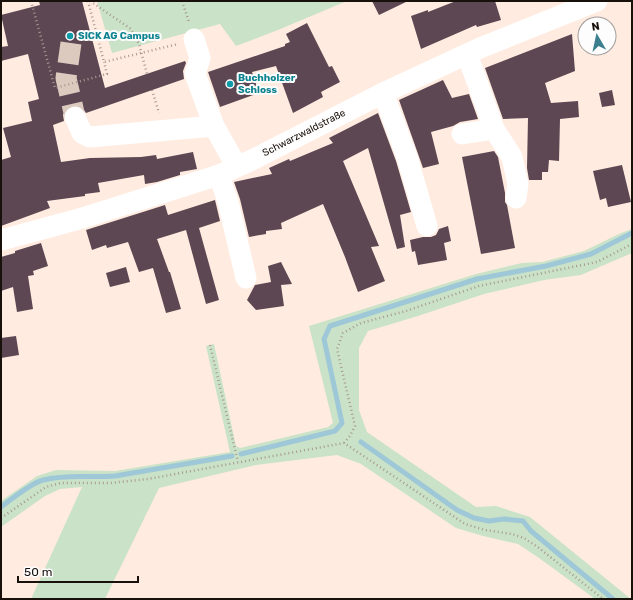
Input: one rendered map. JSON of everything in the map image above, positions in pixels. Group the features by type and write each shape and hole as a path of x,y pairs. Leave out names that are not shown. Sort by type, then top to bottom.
{"street":[{"name":"Schwarzwaldstraße","path":"1,240 79,219 228,171 383,93 561,8 597,1"},
{"path":"194,39 200,58 195,74 214,126 228,171 228,202 246,278"},
{"path":"467,54 494,129 512,157 518,184 516,198"},
{"path":"383,93 407,156 427,226"},
{"path":"75,117 82,133 90,137 214,126"},
{"path":"462,134 494,129"}],"path":[{"path":"31,1 55,88 107,74 89,1"},
{"path":"89,1 131,29 139,44 147,74"},
{"path":"104,62 194,39"},
{"path":"152,90 164,131"},
{"path":"1,518 46,487 61,483 110,483 148,479 344,443 350,436 355,426 337,349 343,333 361,324 406,311 479,286 597,262 632,244"},
{"path":"210,345 238,462"},
{"path":"344,443 465,524 485,530 512,534 524,538 539,548 603,599"}],"green space":[{"path":"97,1 347,1 236,46 220,24 112,53"},
{"path":"632,229 632,253 581,275 544,280 484,294 368,331 359,348 359,410 367,432 476,507 496,506 530,517 631,599 595,599 518,544 456,528 361,464 337,455 256,465 159,488 105,599 31,599 82,487 60,489 45,496 1,527 1,501 37,476 56,470 115,471 230,452 206,346 214,344 236,446 240,448 328,427 333,423 309,326 476,274 522,263 542,262 584,251"}],"building":[{"path":"39,1 82,1 105,88 185,61 186,63 183,71 184,79 86,113 82,107 76,105 70,106 65,110 63,115 64,121 53,125 61,162 90,158 141,157 156,155 157,159 193,152 197,169 180,172 180,175 145,184 144,175 98,183 100,192 85,194 85,196 47,201 50,208 1,226 1,160 11,157 3,128 32,121 28,102 39,99 28,54 1,61 1,47 8,46 1,15 40,5"},
{"path":"372,1 408,1 379,15"},
{"path":"456,1 495,1 501,20 477,27 476,25 421,49 411,16 428,10 428,12"},
{"path":"307,23 329,67 332,66 340,82 321,92 323,97 293,113 276,66 252,72 259,93 220,107 208,72 285,46 285,44 290,42 286,34"},
{"path":"572,34 575,71 545,83 551,103 578,101 579,117 560,119 559,161 549,160 548,172 542,172 542,180 529,180 527,168 528,118 503,119 485,68"},
{"path":"443,80 452,98 469,94 478,119 460,122 453,126 431,132 439,164 423,168 399,100"},
{"path":"612,90 615,105 602,107 599,93"},
{"path":"378,113 396,161 411,212 400,215 405,247 397,249 368,148 343,161 379,246 371,247 385,281 358,292 323,204 281,223 282,229 266,231 266,234 249,237 240,199 234,182 272,174 269,168 333,143 329,138"},
{"path":"494,151 498,157 505,193 505,202 507,205 515,248 481,254 462,157"},
{"path":"622,165 631,202 608,207 606,198 600,200 593,171"},
{"path":"215,200 220,221 199,228 219,300 206,304 186,230 157,239 170,272 181,309 166,313 153,268 139,272 128,242 107,248 106,245 92,250 86,230 165,205 168,215"},
{"path":"448,226 451,241 444,243 447,260 418,265 415,251 412,252 410,240 431,237 436,235 439,229"},
{"path":"41,243 48,266 33,271 34,275 28,276 33,309 17,312 13,287 1,291 1,257"},
{"path":"281,262 292,284 281,285 284,306 256,310 247,300 255,285 271,282 268,266"},
{"path":"126,267 130,282 110,287 106,273"},
{"path":"16,336 19,355 1,358 1,338"}],"waterway":[{"path":"241,454 335,431 342,423 324,339 330,326 477,279 546,266 591,254 632,233"},
{"path":"361,442 457,510 474,518 489,521 504,519 523,521 531,531 613,599"},
{"path":"1,507 39,481 52,478 115,476 232,456"}],"tunnel":[{"path":"71,43 66,78 75,117"}],"place":[{"name":"SICK AG Campus","path":"70,36"},
{"name":"Buchholzer Schloss","path":"230,84"}]}
